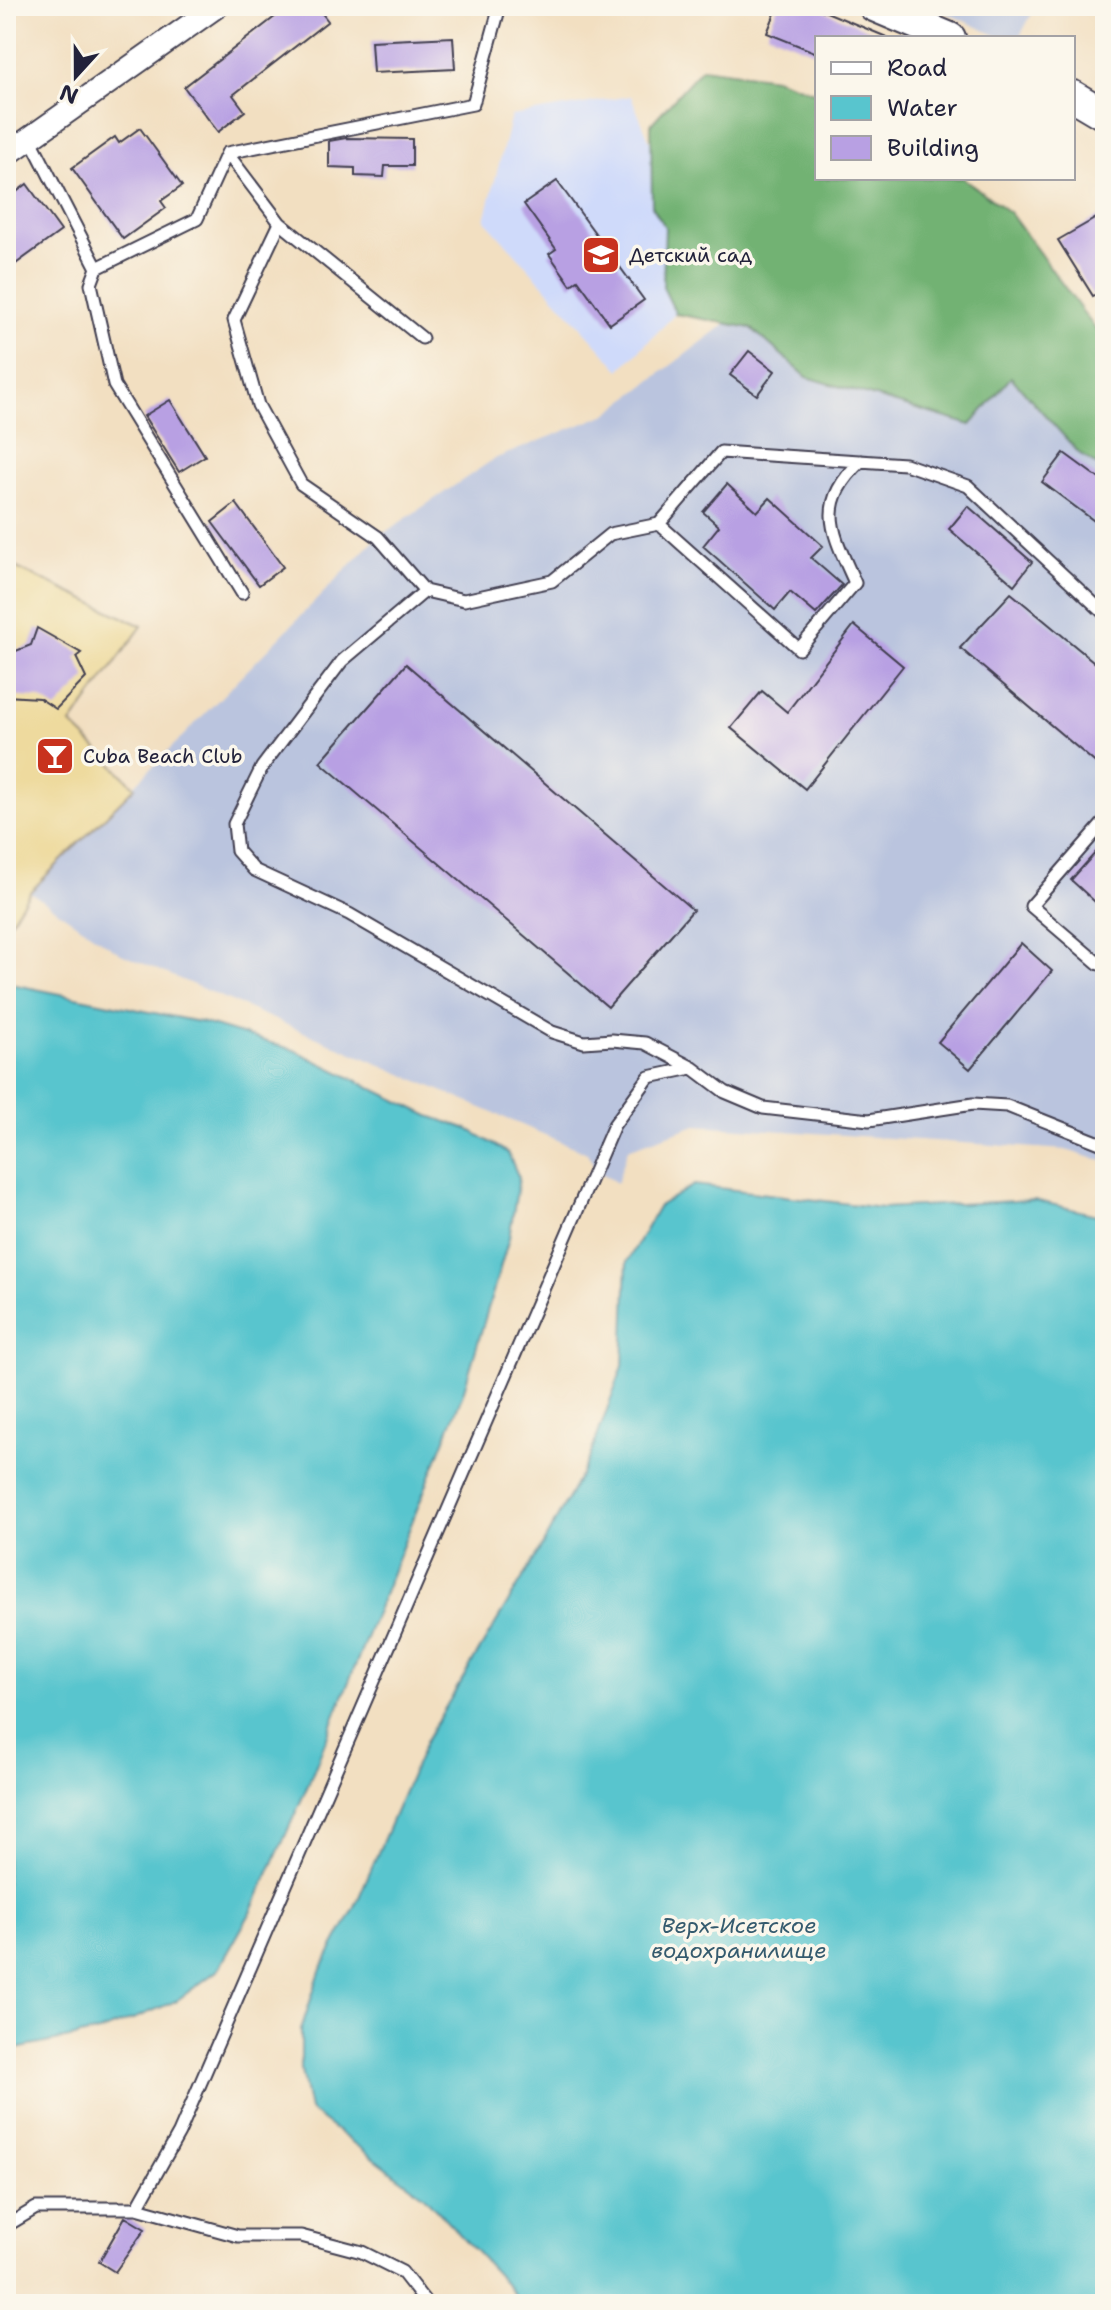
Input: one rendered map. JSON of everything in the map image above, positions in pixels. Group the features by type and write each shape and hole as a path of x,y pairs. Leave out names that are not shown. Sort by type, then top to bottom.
{"street":[{"path":"6,155 217,6"},
{"path":"874,6 945,36"},
{"path":"1075,97 1105,115"}],"lane":[{"path":"227,153 473,104 500,6"},
{"path":"30,138 97,268"},
{"path":"227,153 280,223 422,338"},
{"path":"227,153 197,219 97,268 91,284 114,385 242,593"},
{"path":"280,223 234,320 258,405 301,484 378,537 425,591 464,600 552,581 610,534 659,524 721,452 905,464 968,486 1105,614"},
{"path":"659,524 799,649 855,583 837,541 831,501 843,479 861,461"},
{"path":"425,591 342,661 262,767 234,824 237,851 254,870 349,914 552,1032 584,1042 645,1043 693,1068 725,1092 763,1108 869,1120 973,1104 1007,1106 1105,1145"},
{"path":"1105,821 1031,906 1099,964 1105,957"},
{"path":"137,2208 179,2133 614,1125 649,1077 693,1068"},
{"path":"6,2226 36,2208 137,2208 238,2236 301,2236 362,2252 402,2272 427,2304"}],"shaded area":[{"path":"931,6 1036,6 1020,36 998,36"},
{"name":"Детский сад","path":"631,96 668,186 699,290 620,370 485,220 511,116"},
{"path":"740,313 1012,325 1079,453 1105,471 1105,1162 1066,1150 696,1125 628,1149 617,1183 597,1171 587,1153 121,954 30,892 378,537 494,459 607,414"}],"green space":[{"path":"702,68 775,78 815,92 815,180 966,180 1010,213 1105,342 1105,471 1079,453 1011,377 971,425 807,377 751,328 676,314 663,287 665,227 652,206 651,124"}],"sand":[{"name":"Cuba Beach Club","path":"6,563 142,626 71,724 135,787 30,892 6,928"}],"water":[{"path":"6,983 204,1023 294,1050 429,1116 468,1129 508,1153 519,1178 509,1238 463,1393 308,1785 252,1910 218,1970 176,2001 99,2032 6,2051"},
{"name":"Верх-Исетское водохранилище","path":"694,1185 882,1208 1034,1200 1105,1217 1105,2304 520,2304 508,2286 424,2196 309,2110 301,2071 301,2030 320,1971 354,1909 426,1740 543,1544 589,1459 623,1366 627,1262 659,1206"}],"building":[{"path":"289,6 316,6 328,21 233,95 245,111 218,132 184,87"},
{"path":"778,6 812,6 884,36 815,36 815,52 767,33"},
{"path":"453,37 455,69 373,73 371,41"},
{"path":"140,128 182,186 161,201 166,208 123,239 72,168 115,137 119,143"},
{"path":"346,138 412,139 412,166 385,166 384,177 355,176 355,168 329,167 329,141"},
{"path":"557,181 644,300 610,324 578,280 571,285 549,254 556,249 524,204"},
{"path":"27,184 61,231 6,271 6,200"},
{"path":"1105,213 1105,288 1093,296 1058,240"},
{"path":"749,351 775,371 757,395 730,375"},
{"path":"170,400 205,456 179,472 144,416"},
{"path":"1064,453 1105,483 1105,529 1042,482"},
{"path":"727,484 757,512 770,498 823,546 811,558 842,585 816,614 790,592 775,610 703,546 719,526 703,512"},
{"path":"236,503 283,567 259,585 212,522"},
{"path":"968,506 1032,562 1014,585 949,529"},
{"path":"1011,593 1105,671 1105,771 960,648"},
{"path":"854,625 903,666 805,789 731,728 762,691 787,712"},
{"path":"37,628 81,653 76,657 86,678 56,709 39,698 6,696 6,655 31,645"},
{"path":"406,664 693,910 608,1007 320,762"},
{"path":"1105,842 1105,911 1071,880"},
{"path":"1021,943 1052,971 970,1069 938,1042"},
{"path":"125,2217 145,2229 115,2272 99,2262"}],"place":[{"name":"Детский сад","path":"601,255"},
{"name":"Cuba Beach Club","path":"55,756"}]}
